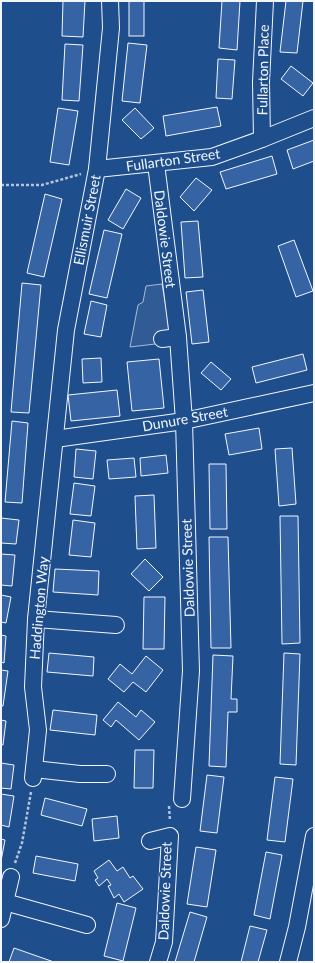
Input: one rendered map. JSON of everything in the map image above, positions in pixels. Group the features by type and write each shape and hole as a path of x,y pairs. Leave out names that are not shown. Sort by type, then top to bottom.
{"street":[{"name":"Ellismuir Street","path":"55,439 66,330 97,169 111,28 110,1"},
{"name":"Fullarton Place","path":"262,139 261,82 265,1"},
{"name":"Fullarton Street","path":"97,169 212,157 314,118"},
{"name":"Daldowie Street","path":"156,164 170,338 184,421 192,671 182,799"},
{"name":"Dunure Street","path":"55,439 184,421 314,393"},
{"name":"Haddington Way","path":"34,773 38,730 33,688 36,619 55,439"},
{"path":"36,619 116,625"},
{"path":"34,773 107,774"},
{"name":"Daldowie Street","path":"150,841 170,836 164,942 158,962"},
{"path":"288,962 297,927 314,836"},
{"path":"1,919 11,877"},
{"path":"5,902 87,925"}],"path":[{"path":"1,185 42,185 97,169"},
{"path":"11,877 22,843 34,773"},
{"path":"170,836 168,797 182,799"}],"shaded area":[{"path":"162,284 172,342 130,347 138,305 143,302 146,286"}],"building":[{"path":"63,1 85,1 83,37 62,36"},
{"path":"129,1 144,1 144,36 129,36"},
{"path":"222,1 240,1 237,50 219,48"},
{"path":"286,1 303,1 297,53 280,52"},
{"path":"128,43 147,45 140,103 122,101"},
{"path":"65,44 83,45 79,101 62,100"},
{"path":"218,59 235,60 232,99 216,98"},
{"path":"291,66 313,83 303,96 281,79"},
{"path":"217,107 221,126 166,136 163,116"},
{"path":"58,108 78,111 69,165 50,162"},
{"path":"135,108 154,128 141,139 122,120"},
{"path":"314,140 314,161 293,169 287,150"},
{"path":"272,156 277,174 226,189 220,172"},
{"path":"196,178 212,190 194,211 180,197"},
{"path":"126,189 141,198 123,229 108,220"},
{"path":"45,194 62,199 44,277 27,273"},
{"path":"198,221 203,277 185,278 181,222"},
{"path":"104,230 122,234 107,298 89,294"},
{"path":"294,240 313,291 296,297 278,246"},
{"path":"22,283 41,285 29,413 11,412"},
{"path":"203,290 209,342 192,344 186,292"},
{"path":"91,301 107,305 101,337 84,334"},
{"path":"303,354 307,370 256,383 252,367"},
{"path":"101,358 102,382 83,383 82,359"},
{"path":"159,359 164,408 132,411 127,362"},
{"path":"211,362 231,379 221,390 201,373"},
{"path":"117,390 120,416 71,421 68,395"},
{"path":"12,421 28,423 22,503 5,502"},
{"path":"259,428 262,449 229,455 225,434"},
{"path":"292,448 296,504 279,506 275,449"},
{"path":"76,449 96,451 93,479 74,477"},
{"path":"166,455 168,473 141,476 140,458"},
{"path":"134,458 136,477 109,479 107,460"},
{"path":"209,464 226,464 227,529 210,529"},
{"path":"74,483 95,486 91,516 70,514"},
{"path":"154,495 156,548 137,549 135,496"},
{"path":"280,516 298,516 300,643 282,644"},
{"path":"1,518 19,520 16,544 1,543"},
{"path":"73,520 95,523 91,557 69,555"},
{"path":"209,537 228,537 231,648 211,648"},
{"path":"1,554 15,555 12,586 1,585"},
{"path":"145,559 163,577 149,591 131,574"},
{"path":"55,569 99,571 98,595 53,592"},
{"path":"1,595 11,597 6,623 1,622"},
{"path":"144,597 165,597 164,649 143,649"},
{"path":"1,635 6,636 4,663 1,662"},
{"path":"49,653 94,657 93,676 47,672"},
{"path":"284,653 300,654 296,765 280,764"},
{"path":"213,655 233,656 231,699 237,699 237,712 228,712 226,767 209,766"},
{"path":"146,656 163,670 146,692 133,682 124,692 108,679 120,664 132,674"},
{"path":"1,670 8,671 3,706 1,706"},
{"path":"118,702 136,717 141,710 155,722 139,740 116,720 111,727 103,720"},
{"path":"53,710 97,715 95,735 50,730"},
{"path":"1,720 6,721 3,745 1,745"},
{"path":"135,750 154,750 153,788 134,788"},
{"path":"1,763 14,765 11,789 1,788"},
{"path":"207,775 224,777 217,833 200,831"},
{"path":"275,777 293,779 285,842 267,840"},
{"path":"1,794 14,796 9,827 1,825"},
{"path":"45,798 87,809 82,826 41,815"},
{"path":"117,816 119,838 94,841 92,819"},
{"path":"1,839 5,840 1,861"},
{"path":"196,847 216,850 207,907 187,904"},
{"path":"266,852 282,855 270,919 254,915"},
{"path":"36,856 78,864 75,881 33,873"},
{"path":"109,860 117,871 123,867 130,878 133,876 143,889 124,902 119,894 114,898 108,886 111,885 107,879 99,886 95,880 98,878 94,871"},
{"path":"117,903 136,908 123,961 104,956"},
{"path":"190,912 207,917 194,962 175,962"},
{"path":"250,926 267,930 258,962 241,962"},
{"path":"14,948 54,962 9,962"}]}
